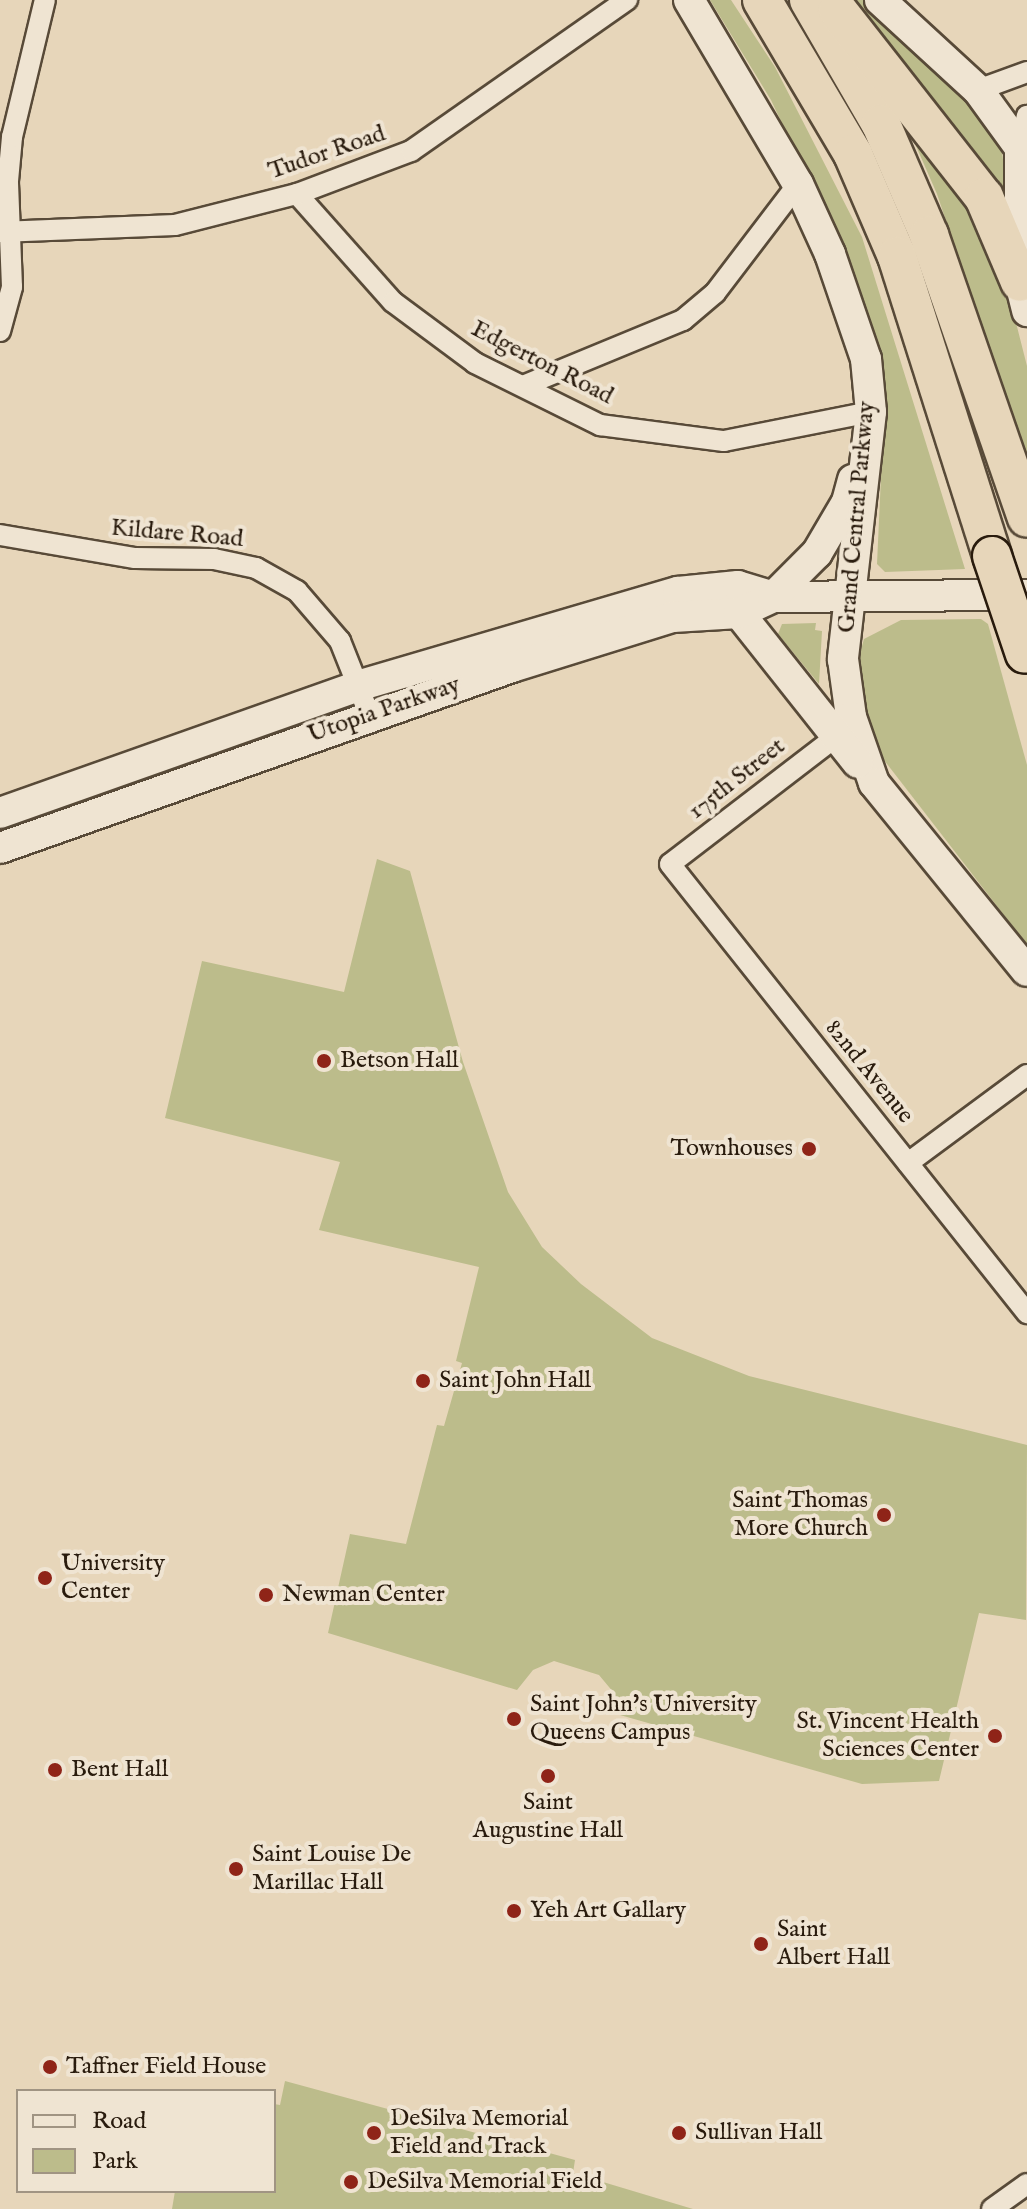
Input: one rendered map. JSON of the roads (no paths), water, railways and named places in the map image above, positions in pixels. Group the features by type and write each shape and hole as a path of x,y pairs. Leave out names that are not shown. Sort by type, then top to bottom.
{"highway":[{"path":"762,0 853,154 897,256 1026,657"},
{"path":"809,0 881,124 929,235 1027,518"},
{"path":"831,0 984,197 1024,297"}],"main road":[{"name":"Grand Central Parkway","path":"689,0 798,184 830,254 866,359 871,412 843,659 851,717 874,783 1027,971"},
{"path":"880,0 978,90 1020,148 1024,297"},
{"path":"773,597 817,553 847,502 871,412"},
{"name":"Utopia Parkway","path":"0,813 365,700 678,592 738,586 773,597"},
{"path":"773,597 1027,595"},
{"name":"Utopia Parkway","path":"0,848 365,700 673,617 739,613 773,597"},
{"path":"739,613 874,783"}],"street":[{"path":"0,331 12,287 5,232 12,137 45,0"},
{"name":"Tudor Road","path":"5,232 175,225 297,194 411,151 627,0"},
{"path":"978,90 1027,72"},
{"path":"1020,148 1027,116"},
{"path":"523,386 683,320 715,293 798,184"},
{"name":"Edgerton Road","path":"297,194 393,302 475,363 600,425 701,442 871,412"},
{"name":"Kildare Road","path":"0,535 135,558 214,559 256,568 297,591 340,641 365,700"},
{"name":"175th Street","path":"670,864 837,736"},
{"name":"82nd Avenue","path":"670,864 1027,1313"},
{"path":"908,1163 1027,1075"},
{"path":"992,2209 1027,2184"}],"place":[{"name":"Betson Hall","path":"324,1061"},
{"name":"Townhouses","path":"809,1149"},
{"name":"Saint John Hall","path":"423,1381"},
{"name":"Saint Thomas More Church","path":"884,1515"},
{"name":"University Center","path":"45,1578"},
{"name":"Newman Center","path":"266,1595"},
{"name":"Saint John's University Queens Campus","path":"514,1719"},
{"name":"St. Vincent Health Sciences Center","path":"995,1736"},
{"name":"Bent Hall","path":"55,1770"},
{"name":"Saint Augustine Hall","path":"548,1776"},
{"name":"Saint Louise De Marillac Hall","path":"236,1869"},
{"name":"Yeh Art Gallary","path":"514,1911"},
{"name":"Saint Albert Hall","path":"761,1944"},
{"name":"Taffner Field House","path":"50,2067"},
{"name":"DeSilva Memorial Field and Track","path":"374,2133"},
{"name":"Sullivan Hall","path":"679,2133"},
{"name":"DeSilva Memorial Field","path":"351,2182"}]}
